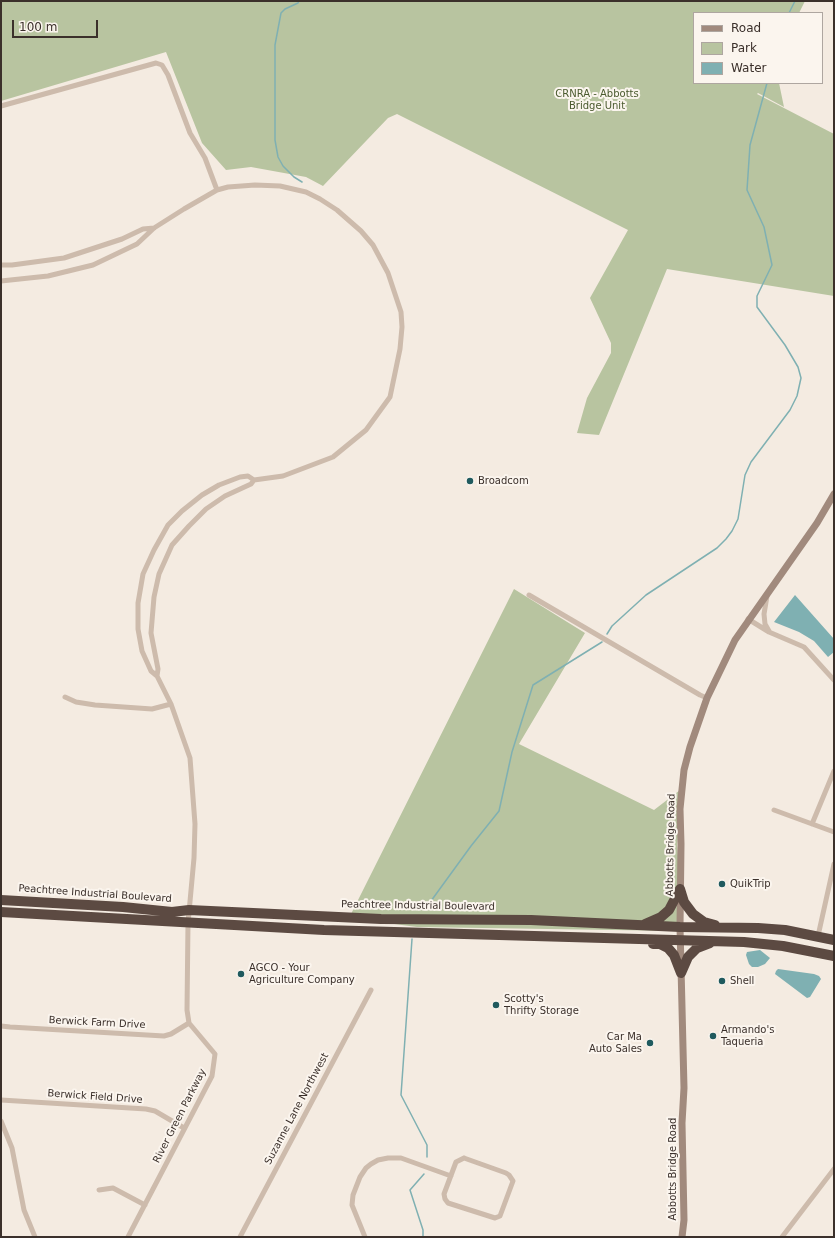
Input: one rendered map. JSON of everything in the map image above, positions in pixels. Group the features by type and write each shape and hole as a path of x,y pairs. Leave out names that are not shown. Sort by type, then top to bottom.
{"highway":[{"path":"642,925 661,917 669,910 680,889"},
{"path":"680,889 684,902 693,914 704,922 725,928"},
{"name":"Peachtree Industrial Boulevard","path":"1,900 123,907 172,912 189,910 381,919 531,920 680,927 758,928 785,930 834,940"},
{"path":"1,912 324,930 718,942 783,946 834,956"},
{"path":"632,939 645,944 660,944 668,948 674,955 681,973"},
{"path":"681,973 688,957 697,948 718,942"}],"main road":[{"name":"Abbotts Bridge Road","path":"682,1237 684,1220 682,1123 684,1088 680,940 680,809 684,770 690,747 707,698 735,640 748,619 767,596 817,523 834,494"}],"street":[{"path":"1,106 156,63 162,66 168,75 190,133 205,158 217,190"},
{"path":"1,280 48,276 93,265 138,244 154,228 217,190 228,187 280,186 306,192 337,210 361,231 373,245 388,273 401,312 402,327 400,349 390,397 366,430 328,460 283,476 254,480 251,484 225,496 206,509 172,545 159,574 154,597 151,633 158,669 157,676"},
{"path":"1,265 12,265 64,258 122,239 143,229 154,228"},
{"path":"189,1023 187,1010 188,923 194,858 195,824 190,758 171,704 157,676 151,671 142,651 138,628 138,603 143,574 168,525 182,511 202,495 219,485 248,476 254,480"},
{"path":"529,595 700,696 707,698"},
{"path":"767,596 764,614 765,624 769,632"},
{"path":"748,619 769,632 804,647 834,680"},
{"path":"65,697 76,702 95,705 152,710 171,704"},
{"path":"812,824 834,771"},
{"path":"774,810 834,832"},
{"path":"818,936 834,864"},
{"name":"Suzanne Lane Northwest","path":"240,1237 371,990"},
{"name":"Berwick Farm Drive","path":"1,1026 164,1036 171,1034 189,1023"},
{"name":"River Green Parkway","path":"128,1237 212,1076 215,1054 189,1023"},
{"name":"Berwick Field Drive","path":"1,1100 146,1109 156,1111 184,1128"},
{"path":"1,1121 12,1148 24,1210 35,1237"},
{"path":"365,1237 352,1205 353,1195 360,1177 366,1168 371,1164 378,1160 388,1158 401,1158 451,1176"},
{"path":"464,1158 509,1175 513,1181 500,1216 495,1218 448,1203 444,1194 451,1176 456,1162 464,1158"},
{"path":"782,1237 834,1169"},
{"path":"99,1190 113,1188 145,1205"}],"green space":[{"name":"CRNRA - Abbotts Bridge Unit","path":"1,1 805,1 800,12 693,12 693,84 779,84 784,107 758,93 757,94 834,134 834,296 667,269 599,435 577,433 587,398 611,353 611,343 590,298 628,230 397,114 388,118 323,186 306,177 251,167 226,170 202,143 166,52 1,101"},
{"path":"514,589 585,633 519,744 654,810 684,787 677,845 679,866 679,931 417,927 349,918"}],"water":[{"path":"795,595 834,639 834,652 828,657 814,641 799,632 774,622"},
{"path":"760,950 770,958 765,964 758,967 752,967 749,964 746,955 747,952"},
{"path":"778,969 814,974 819,976 821,979 810,997 807,998 775,974"}],"waterway":[{"path":"299,1 281,13 275,45 275,140 278,157 283,166 294,177 302,182"},
{"path":"790,12 795,1"},
{"path":"607,634 612,626 646,595 717,548 726,539 738,519 745,475 751,462 790,410 797,396 801,378 798,367 785,345 757,307 757,296 772,265 764,227 747,190 750,145 767,84"},
{"path":"431,901 471,846 499,811 512,752 533,685 602,642"},
{"path":"412,939 401,1095 427,1145 427,1157"},
{"path":"423,1237 423,1230 410,1190 424,1174"}],"place":[{"name":"Broadcom","path":"470,481"},
{"name":"QuikTrip","path":"722,884"},
{"name":"AGCO - Your Agriculture Company","path":"241,974"},
{"name":"Shell","path":"722,981"},
{"name":"Scotty's Thrifty Storage","path":"496,1005"},
{"name":"Armando's Taqueria","path":"713,1036"},
{"name":"Car Ma Auto Sales","path":"650,1043"}]}
